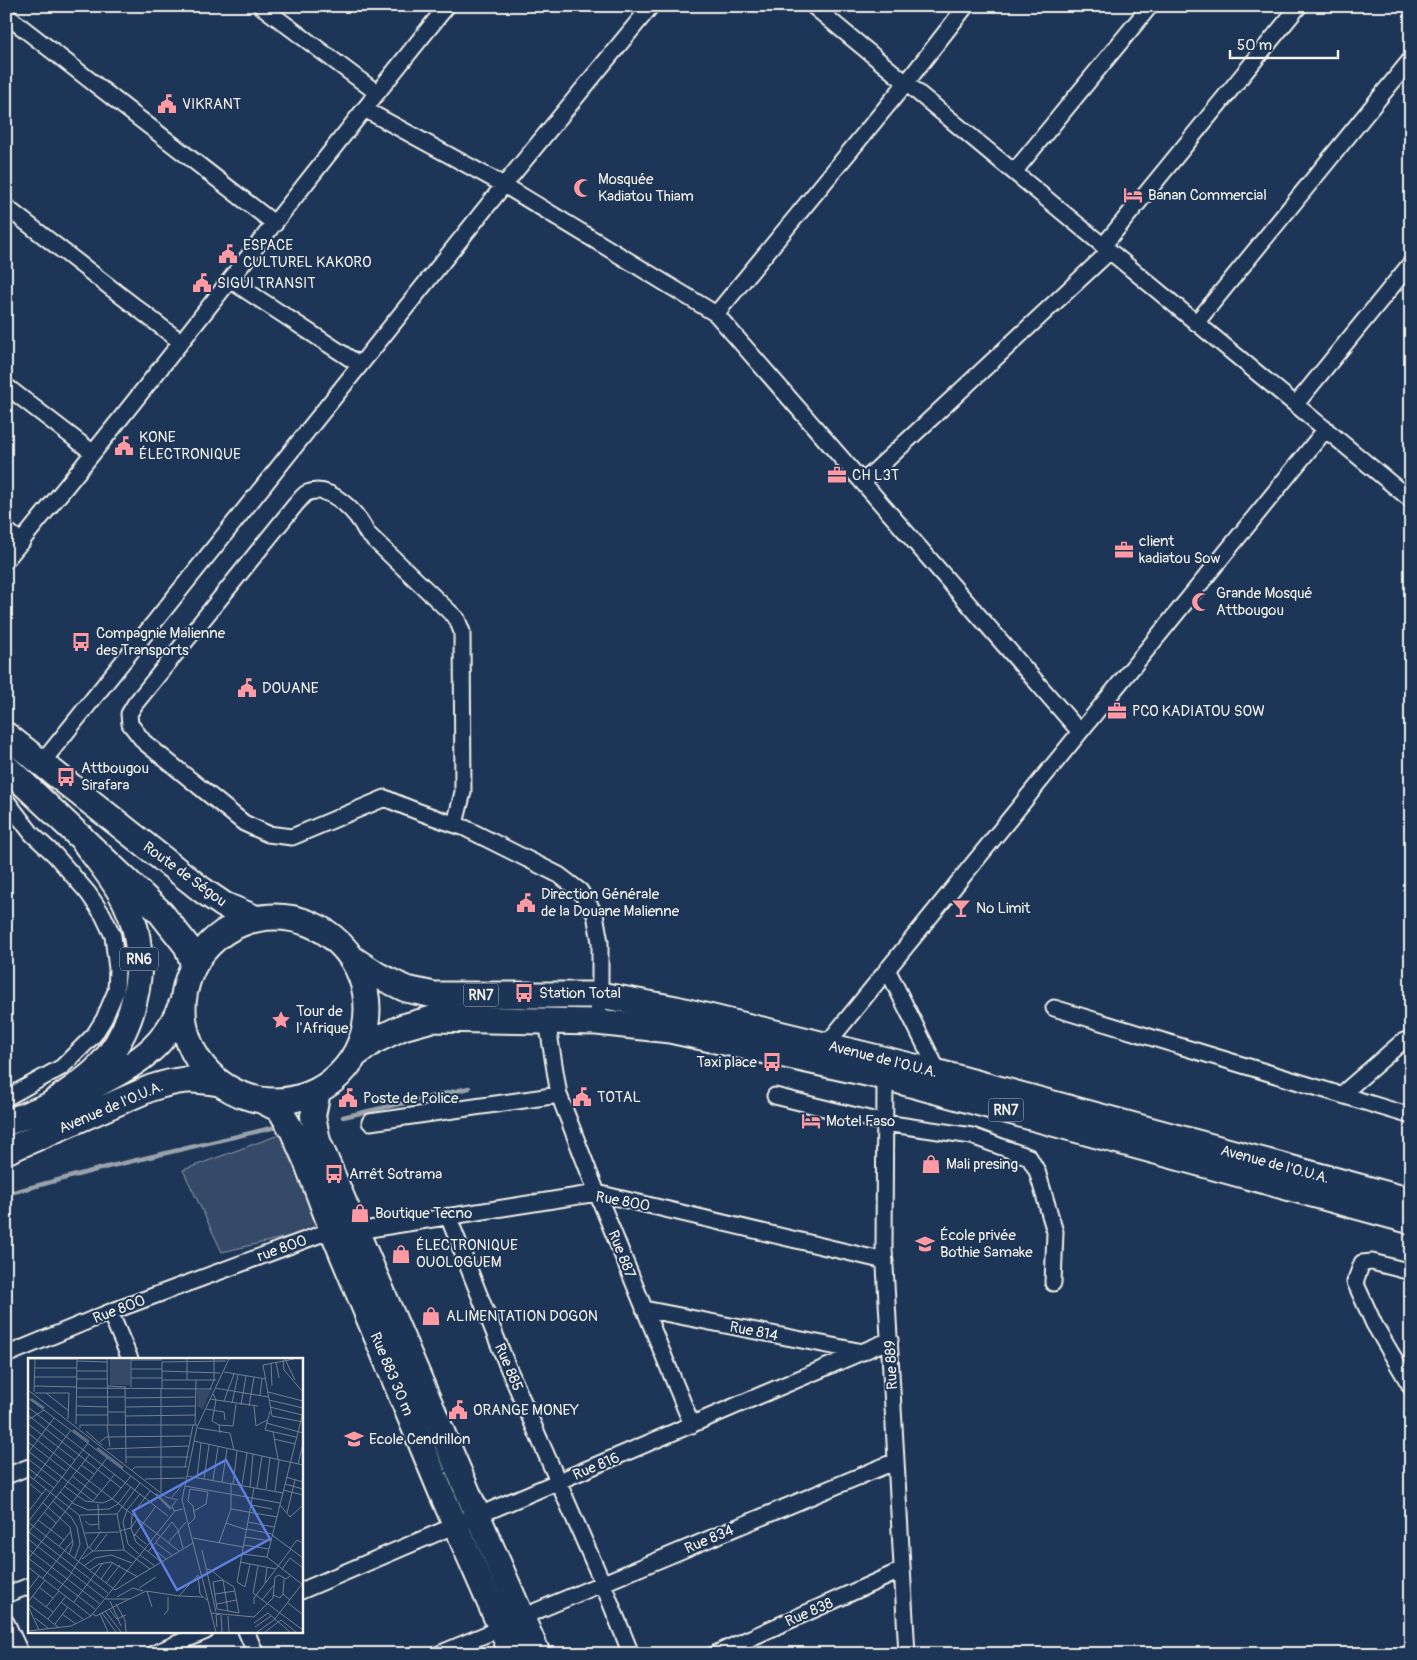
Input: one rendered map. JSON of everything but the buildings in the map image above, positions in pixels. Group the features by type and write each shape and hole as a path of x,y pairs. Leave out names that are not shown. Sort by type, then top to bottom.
{"highway":[{"name":"Route de Ségou","path":"6,735 202,890 224,905 255,918"},
{"name":"RN6","path":"7,769 161,913 187,946 194,965"},
{"name":"RN6","path":"50,1105 98,1068 115,1046 131,1014 136,987 139,954 135,930 127,904 110,876 81,838"},
{"path":"194,965 182,1004 183,1022 187,1040 194,1056 205,1071 219,1083 240,1096 264,1102 283,1102 301,1098 318,1091 340,1075 356,1054 365,1031 368,1006 364,982 353,959 339,942 321,928 300,920 278,916 255,918"},
{"name":"Route de Ségou","path":"194,965 210,944 230,928 255,918"},
{"name":"Avenue de l'O.U.A.","path":"353,959 377,975 406,988 434,995 600,995 676,1009 939,1073 1411,1201"},
{"name":"Avenue de l'O.U.A.","path":"6,1123 104,1080 134,1063 154,1048 176,1018 182,1004"},
{"name":"Avenue de l'O.U.A.","path":"356,1054 374,1041 404,1027 432,1019 597,1022 670,1030 885,1077 1411,1222"},
{"name":"Avenue de l'O.U.A.","path":"6,1151 151,1088 175,1080 193,1079 219,1083"}],"main road":[{"path":"318,1091 313,1116 318,1141 538,1654"},
{"name":"Rue 883 30 m","path":"264,1102 280,1110 306,1160 332,1230 441,1492 512,1654"}],"street":[{"path":"261,6 376,92"},
{"path":"6,560 275,224 376,92 447,6"},
{"path":"41,764 504,185 651,6"},
{"path":"813,6 1196,323 1326,429 1409,493"},
{"path":"716,314 906,83 966,6"},
{"path":"1014,172 1150,6"},
{"path":"863,482 1106,248 1299,6"},
{"path":"6,15 275,224"},
{"path":"1196,323 1411,59"},
{"path":"364,109 504,185 716,314 1080,732"},
{"path":"6,208 181,342"},
{"path":"1296,404 1411,263"},
{"path":"230,280 360,365"},
{"path":"6,386 92,452"},
{"path":"826,1046 1326,429"},
{"path":"455,824 463,792 464,772 462,632 457,619 367,533 362,523 336,498 323,490 306,493 135,704 129,714 130,724 144,742 244,823 268,834 292,837 385,798 415,812 465,828 560,875 580,891 595,914 600,942 600,995 597,1022"},
{"path":"6,530 22,542"},
{"path":"6,800 32,834 55,854 88,893 103,915 113,936 117,968 116,991 104,1019 94,1035 62,1068 6,1098"},
{"path":"887,969 939,1073"},
{"path":"1054,1008 1411,1116"},
{"name":"Rue 887","path":"546,1021 559,1095 692,1425"},
{"path":"1341,1095 1402,1042 1411,1038"},
{"name":"Rue 889","path":"885,1077 885,1261 907,1654"},
{"path":"370,1122 559,1095"},
{"path":"775,1096 885,1123 972,1136 1029,1157 1037,1171 1055,1232 1053,1283"},
{"name":"Rue 800","path":"357,1231 597,1193 885,1261"},
{"name":"Rue 885","path":"448,1216 508,1365 603,1584 631,1654"},
{"name":"rue 800","path":"232,1266 332,1230"},
{"path":"1411,1272 1372,1262 1362,1264 1355,1282 1374,1324 1411,1387"},
{"name":"Rue 800","path":"6,1355 110,1312 232,1266"},
{"name":"Rue 814","path":"644,1309 863,1352"},
{"path":"110,1312 130,1358"},
{"name":"Rue 816","path":"302,1591 890,1340"},
{"name":"Rue 834","path":"522,1617 896,1461"},
{"path":"6,1476 28,1467"},
{"path":"441,1492 464,1482"},
{"name":"Rue 838","path":"715,1654 902,1570"},
{"path":"6,1595 28,1586"},
{"path":"6,1622 20,1654"},
{"path":"439,1654 501,1628"},
{"path":"153,1654 204,1632"},
{"path":"246,1632 256,1654"}],"shaded area":[{"path":"287,1132 321,1229 222,1252 183,1170"}],"waterway":[{"path":"343,1117 469,1088"},
{"path":"6,1194 103,1168 280,1126"}],"place":[{"name":"VIKRANT","path":"167,104"},
{"name":"Mosquée Kadiatou Thiam","path":"583,188"},
{"name":"Banan Commercial","path":"1133,195"},
{"name":"ESPACE CULTUREL KAKORO","path":"228,254"},
{"name":"SIGUI TRANSIT","path":"202,283"},
{"name":"KONE ÉLECTRONIQUE","path":"124,446"},
{"name":"CH L3T","path":"837,475"},
{"name":"client kadiatou Sow","path":"1124,550"},
{"name":"Grande Mosqué Attbougou","path":"1201,602"},
{"name":"Compagnie Malienne des Transports","path":"81,642"},
{"name":"DOUANE","path":"247,688"},
{"name":"PCO KADIATOU SOW","path":"1117,711"},
{"name":"Attbougou Sirafara","path":"66,777"},
{"name":"Direction Générale de la Douane Malienne","path":"526,903"},
{"name":"No Limit","path":"961,908"},
{"name":"Station Total","path":"524,993"},
{"name":"Tour de l'Afrique","path":"281,1020"},
{"name":"Taxi place","path":"772,1062"},
{"name":"TOTAL","path":"582,1097"},
{"name":"Poste de Police","path":"348,1098"},
{"name":"Motel Faso","path":"811,1121"},
{"name":"Mali presing","path":"931,1164"},
{"name":"Arrêt Sotrama","path":"334,1174"},
{"name":"Boutique Tecno","path":"360,1213"},
{"name":"École privée Bothie Samake","path":"925,1244"},
{"name":"ÉLECTRONIQUE OUOLOGUEM","path":"401,1254"},
{"name":"ALIMENTATION DOGON","path":"431,1316"},
{"name":"ORANGE MONEY","path":"458,1410"},
{"name":"Ecole Cendrillon","path":"354,1439"}]}
